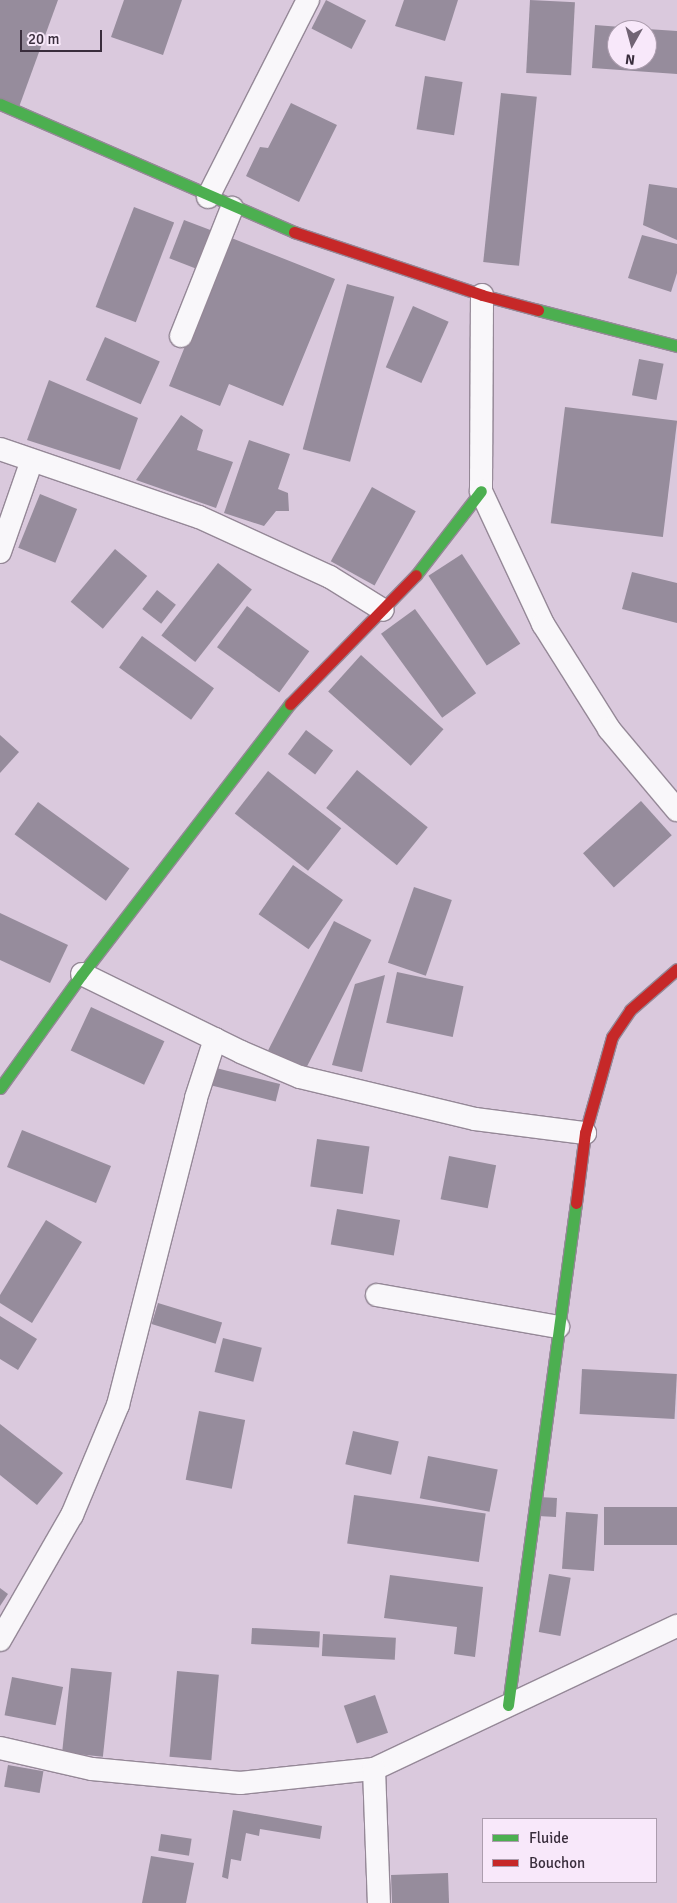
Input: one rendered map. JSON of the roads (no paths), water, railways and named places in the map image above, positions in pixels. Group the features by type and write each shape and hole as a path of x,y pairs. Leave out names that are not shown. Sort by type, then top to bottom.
{"street":[{"path":"208,197 308,0"},
{"path":"0,104 270,224 482,295 677,346"},
{"path":"180,336 232,208"},
{"path":"482,295 481,491 543,624 609,729 677,810"},
{"path":"0,449 216,524 330,577 383,610"},
{"path":"0,552 32,460"},
{"path":"0,1088 82,974 283,711 403,592 481,491"},
{"path":"508,1706 585,1133 612,1037 630,1010 677,969"},
{"path":"82,974 215,1040 300,1077 342,1089 475,1119 585,1133"},
{"path":"0,1640 72,1515 118,1405 196,1098 215,1040"},
{"path":"377,1295 558,1327"},
{"path":"0,1748 92,1769 240,1783 374,1769 677,1626"},
{"path":"374,1769 380,1903"}]}
